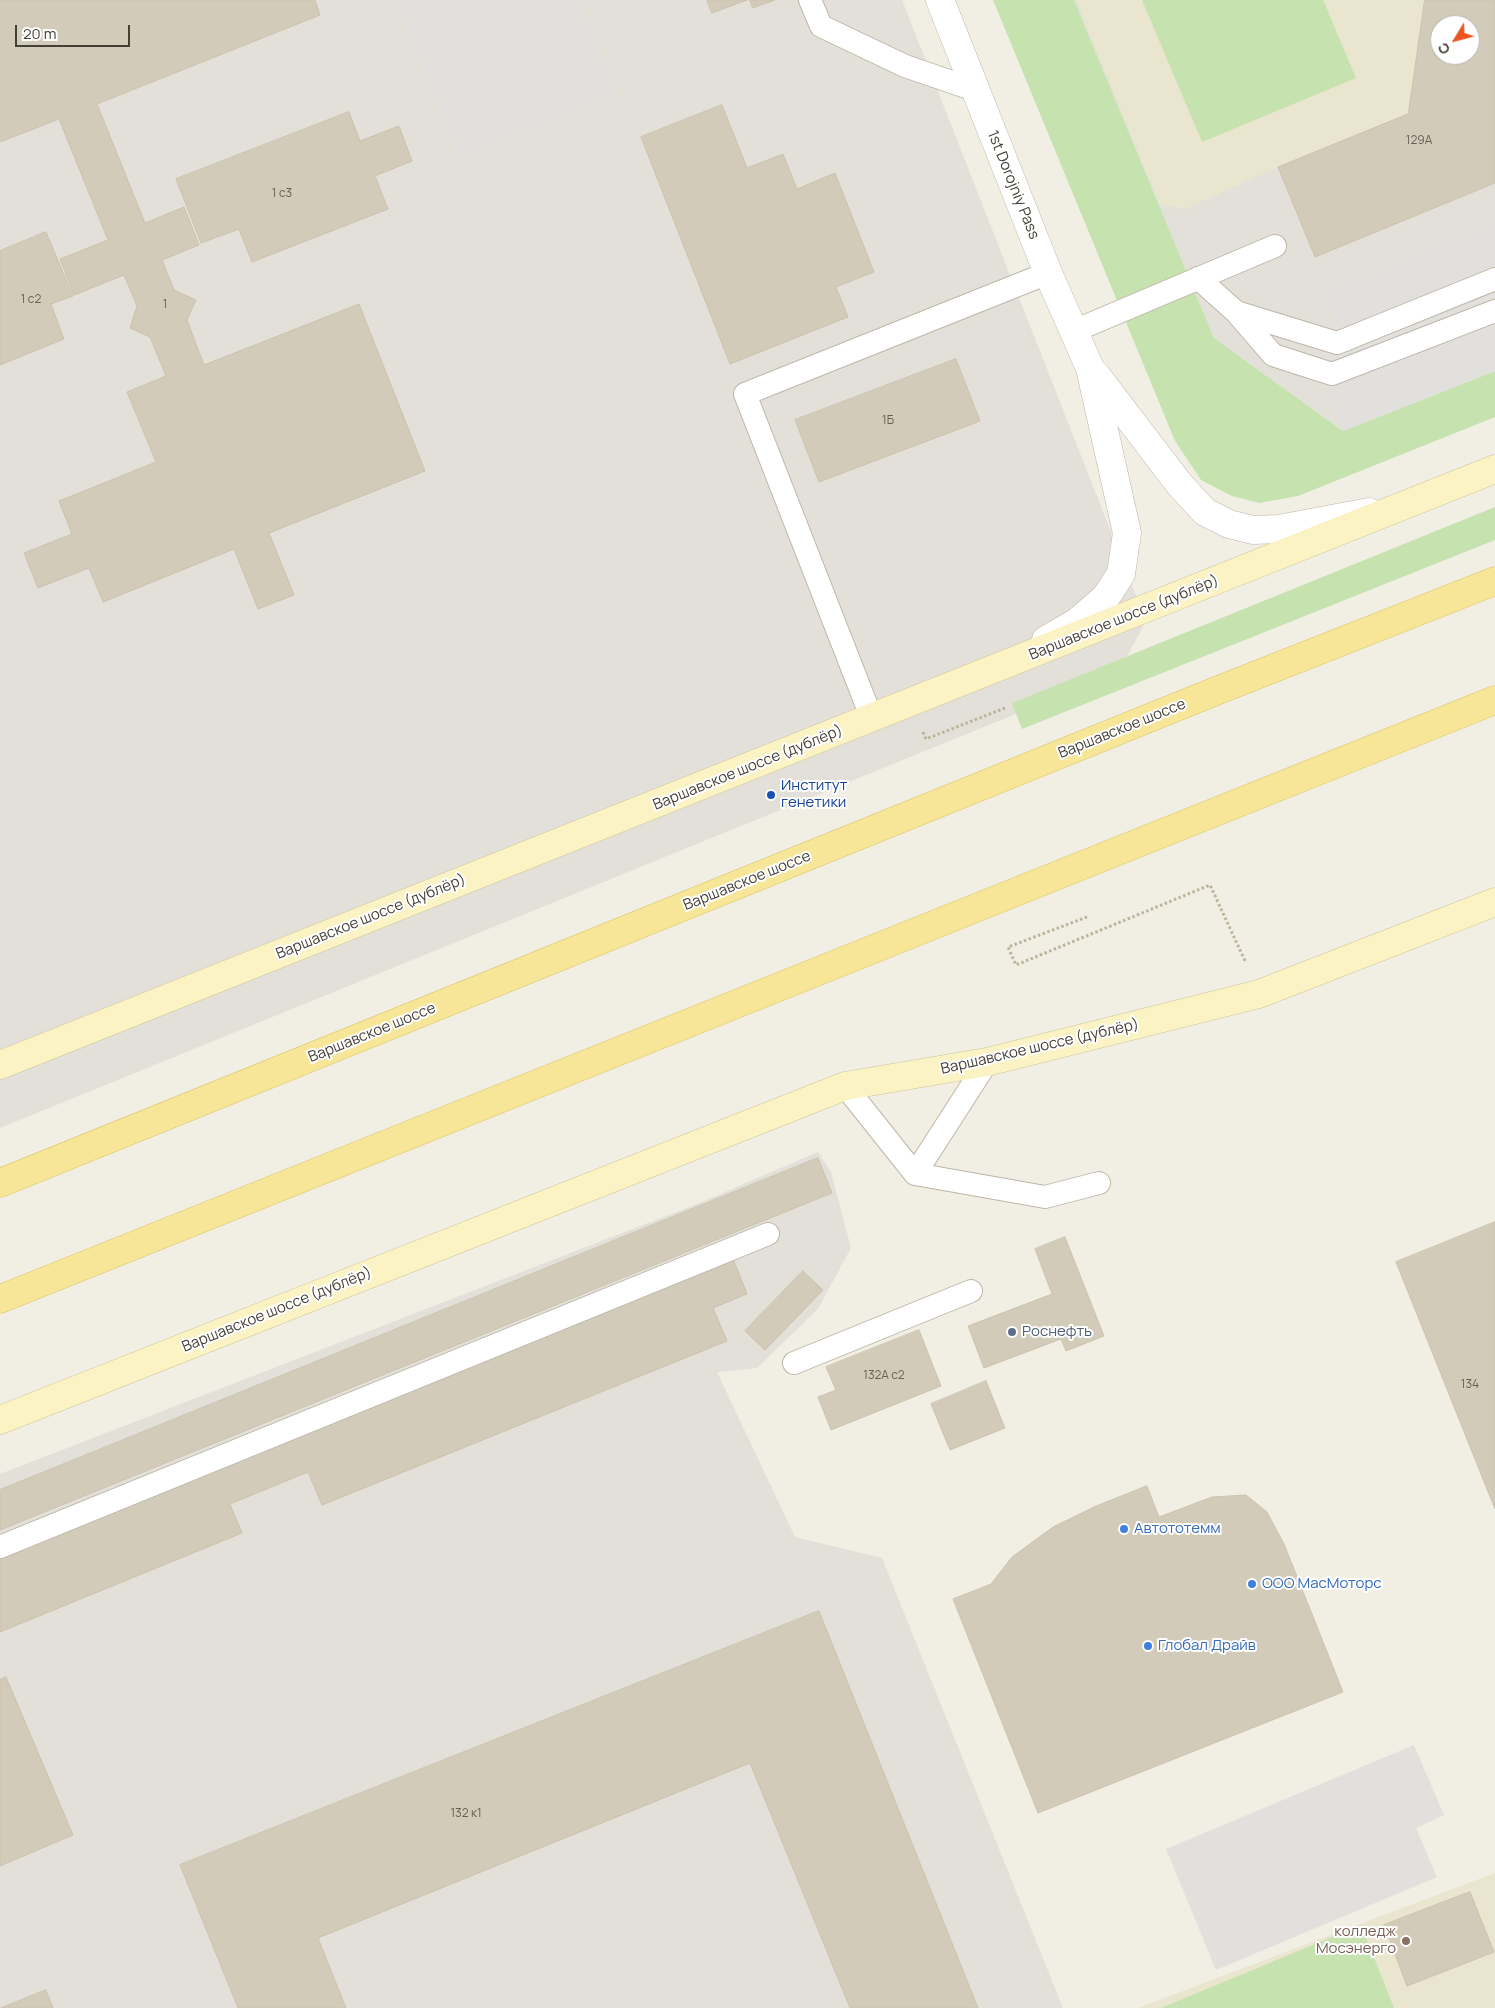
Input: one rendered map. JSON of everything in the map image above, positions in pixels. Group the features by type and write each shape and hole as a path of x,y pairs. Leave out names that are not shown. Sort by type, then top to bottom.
{"main road":[{"name":"Варшавское шоссе (дублёр)","path":"0,1065 1495,470"},
{"name":"Варшавское шоссе","path":"0,1183 1216,691 1495,582"},
{"path":"0,1299 1495,700"},
{"name":"Варшавское шоссе (дублёр)","path":"0,1420 845,1086 987,1062 1259,994 1495,902"}],"street":[{"name":"1st Dorojniy Pass","path":"940,0 1048,273 1090,368"},
{"path":"1090,368 1180,485 1205,512 1229,524 1253,530 1279,529 1404,506"},
{"path":"997,669 1076,622 1106,597 1121,574 1127,533 1090,368"}],"lane":[{"path":"810,0 821,26 905,66 974,90"},
{"path":"1074,331 1275,246"},
{"path":"872,719 745,394 1048,273"},
{"path":"1198,278 1236,312 1273,354 1332,374 1495,312"},
{"path":"1236,312 1337,343 1495,279"},
{"path":"915,1174 987,1062"},
{"path":"845,1086 915,1174 1045,1197 1100,1183"},
{"path":"0,1547 768,1234"},
{"path":"794,1362 971,1291"}],"path":[{"path":"926,739 1005,708"},
{"path":"1087,916 1008,948 1016,965 1210,885 1259,994"}],"shaded area":[{"path":"0,0 902,0 1146,621 1125,660 1077,689 0,1128"},
{"path":"396,0 579,0 617,95 459,158"},
{"path":"1074,0 1495,0 1495,371 1343,431 1214,338"},
{"path":"1076,0 1425,0 1408,114 1278,167 1185,209 1159,204"},
{"path":"1495,222 1495,371 1343,431 1328,395 1339,327 1323,291"},
{"path":"818,1152 831,1172 851,1248 818,1309 757,1368 717,1372 795,1537 882,1558 1063,2008 0,2008 0,1474 697,1204"},
{"path":"1414,1745 1444,1815 1416,1828 1437,1877 1216,1970 1166,1849"},
{"name":"колледж Мосэнерго","path":"1495,1873 1495,2008 1138,2008"}],"green space":[{"path":"993,0 1074,0 1214,338 1343,431 1495,371 1495,417 1298,496 1259,503 1232,496 1201,480 1175,441"},
{"path":"1142,0 1323,0 1356,78 1202,142"},
{"path":"1495,507 1495,540 1022,729 1012,703"},
{"path":"1361,1925 1394,2008 1161,2008"}],"building":[{"path":"0,0 315,0 320,15 97,104 145,223 184,207 199,245 162,260 174,290 196,300 187,320 204,365 359,304 425,471 269,533 294,595 258,609 234,549 103,602 89,568 38,588 24,553 72,534 59,501 156,462 127,392 166,376 150,337 130,328 137,306 124,275 74,295 60,259 108,240 59,119 0,142"},
{"path":"707,0 747,0 712,13"},
{"path":"750,0 775,0 753,8"},
{"path":"1425,0 1495,0 1495,183 1315,257 1278,167 1408,114"},
{"path":"722,105 747,168 783,154 797,189 835,173 874,272 836,287 848,317 730,364 641,137"},
{"path":"349,112 360,141 399,126 412,161 375,176 388,209 252,262 239,229 201,243 176,179"},
{"path":"46,232 73,296 51,304 64,339 0,365 0,251"},
{"path":"956,359 980,421 819,482 795,420"},
{"path":"818,1158 832,1193 0,1530 0,1490"},
{"path":"1495,1222 1495,1509 1396,1262"},
{"path":"1065,1237 1104,1336 1066,1351 1061,1339 984,1368 968,1326 1052,1294 1035,1249"},
{"path":"734,1261 747,1294 713,1308 727,1341 322,1505 308,1472 230,1504 242,1533 0,1632 0,1559"},
{"path":"803,1271 823,1290 765,1350 745,1331"},
{"path":"919,1330 941,1386 831,1430 818,1397 836,1390 826,1367"},
{"path":"986,1381 1005,1428 950,1450 931,1404"},
{"name":"Глобал Драйв","path":"1147,1486 1159,1517 1212,1497 1246,1495 1267,1512 1284,1544 1343,1692 1038,1813 953,1599 991,1584 1012,1557 1053,1527 1094,1507"},
{"path":"819,1611 978,2008 850,2008 750,1763 318,1938 346,2008 238,2008 180,1865"},
{"path":"6,1677 73,1835 0,1866 0,1680"},
{"path":"1470,1892 1494,1952 1407,1986 1384,1925"},
{"path":"46,1990 53,2008 1,2008"}],"place":[{"name":"Институт генетики","path":"771,795"},
{"name":"Роснефть","path":"1012,1332"},
{"name":"Автототемм","path":"1124,1529"},
{"name":"ООО МасМоторс","path":"1252,1584"},
{"name":"Глобал Драйв","path":"1148,1646"},
{"name":"колледж Мосэнерго","path":"1406,1941"}]}
